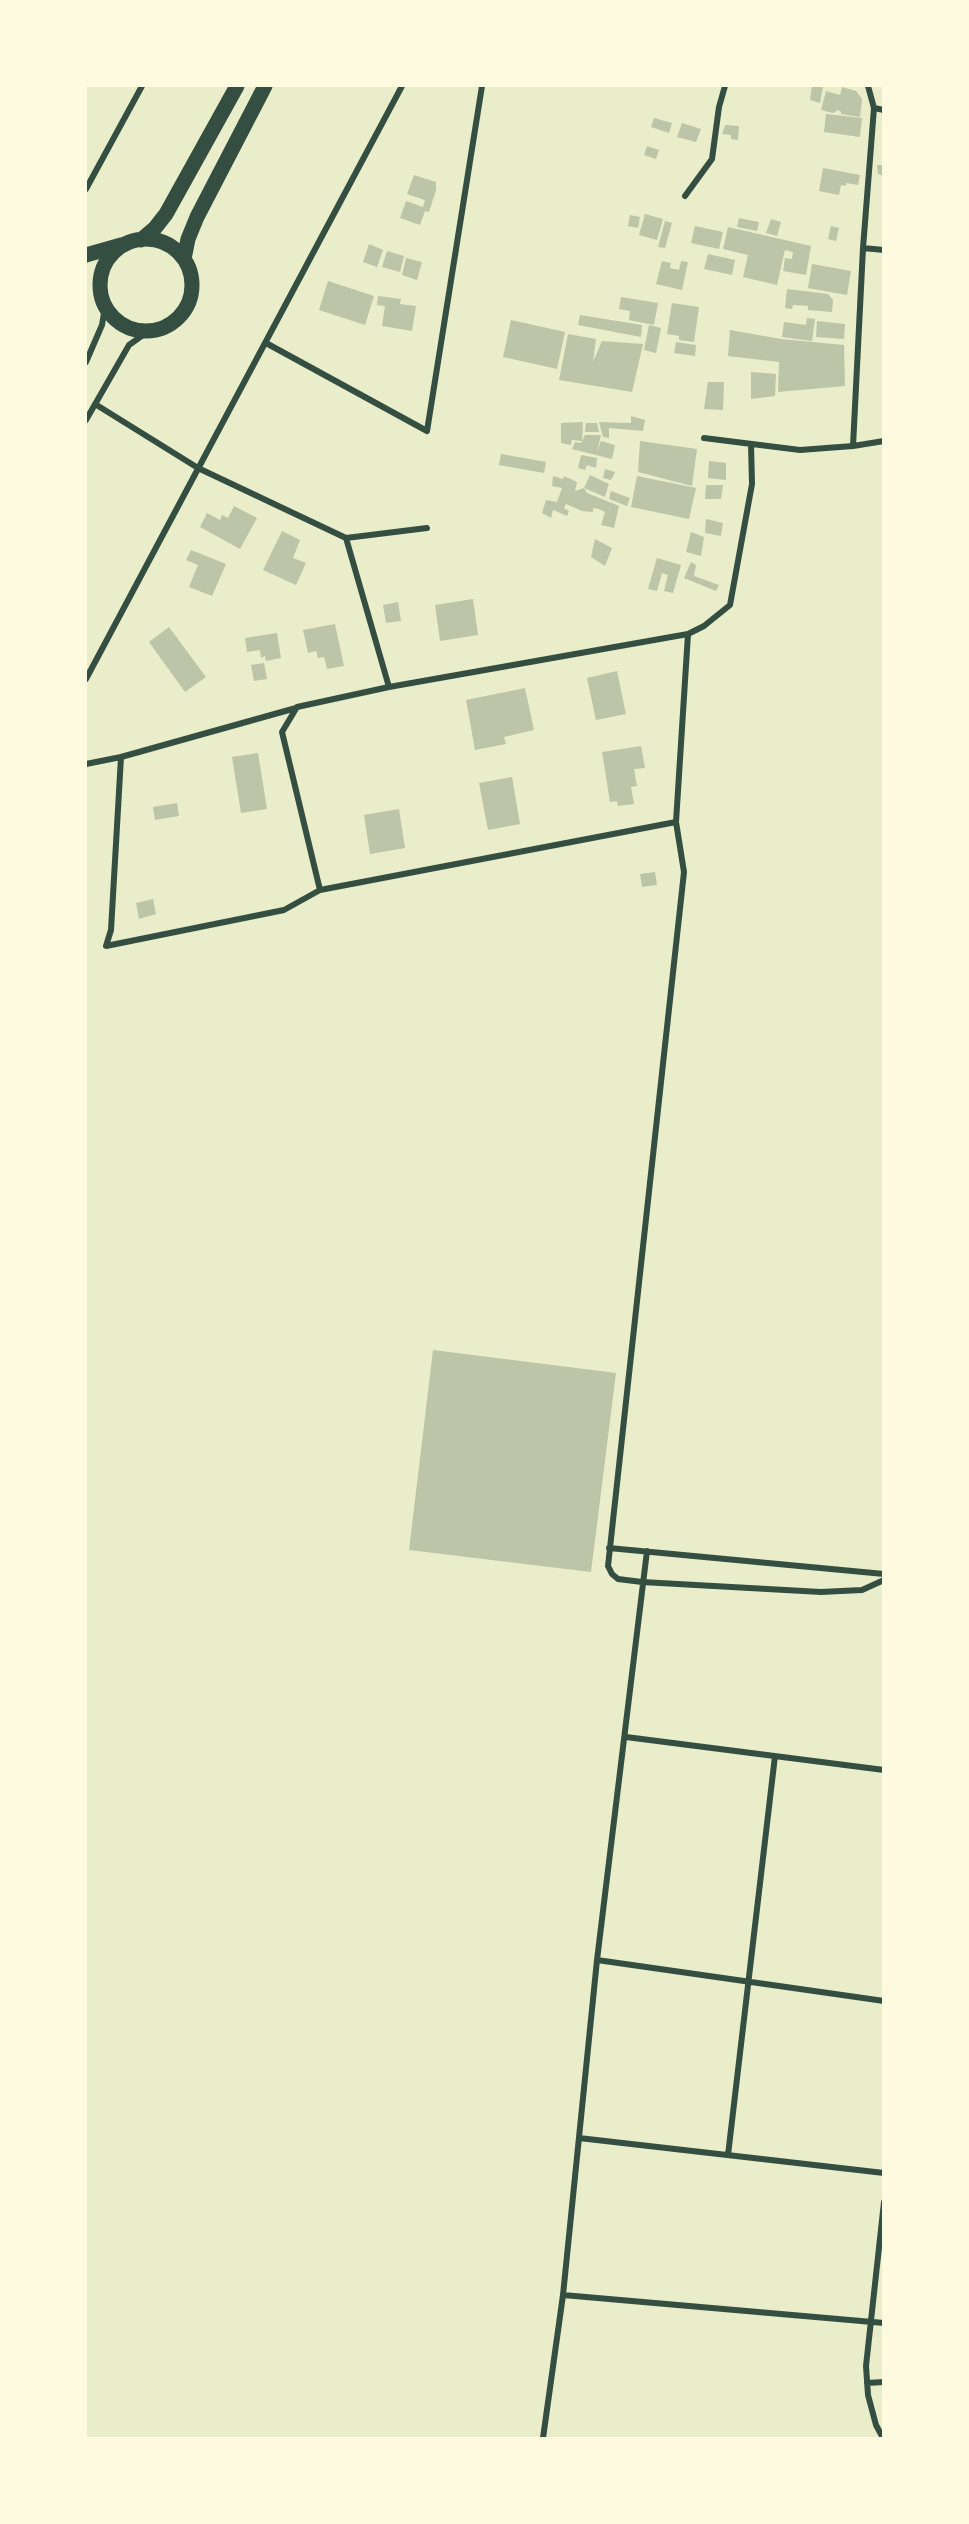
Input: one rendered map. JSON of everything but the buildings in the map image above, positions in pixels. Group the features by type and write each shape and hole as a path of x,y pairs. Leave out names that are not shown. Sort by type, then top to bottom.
{"main road":[{"path":"104,304 100,279 104,266 114,253 155,228 166,214 237,86"},
{"path":"184,259 188,239 197,217 265,86"},
{"path":"86,255 134,242 158,241 172,248 184,259 190,273 192,289 188,305 168,326 140,331 126,327 114,319 104,304 86,291"}],"street":[{"path":"86,189 142,86"},
{"path":"86,680 402,86"},
{"path":"266,343 427,431 482,86"},
{"path":"685,196 712,159 718,107 725,86"},
{"path":"853,446 863,248 874,108 868,86"},
{"path":"874,108 884,110"},
{"path":"863,248 884,250"},
{"path":"86,362 99,333 104,304"},
{"path":"86,420 129,345 150,330"},
{"path":"95,404 198,468 346,538 427,528"},
{"path":"704,438 800,450 884,441"},
{"path":"86,764 121,757 297,707 389,687 688,634 704,626 730,605 752,483 751,444"},
{"path":"346,538 389,687"},
{"path":"688,634 676,822 684,872 608,1566 618,1579 642,1582 821,1592 862,1590 884,1580"},
{"path":"297,707 282,732 320,890"},
{"path":"121,757 111,930 106,946 284,910 320,890 676,822"},
{"path":"609,1548 884,1574"},
{"path":"543,2439 563,2295 597,1960 647,1551"},
{"path":"626,1737 884,1770"},
{"path":"728,2155 775,1756"},
{"path":"597,1960 884,2001"},
{"path":"579,2138 884,2173"},
{"path":"883,2439 876,2425 867,2383 866,2366 884,2202"},
{"path":"563,2295 884,2323"},
{"path":"867,2383 884,2382"}]}
